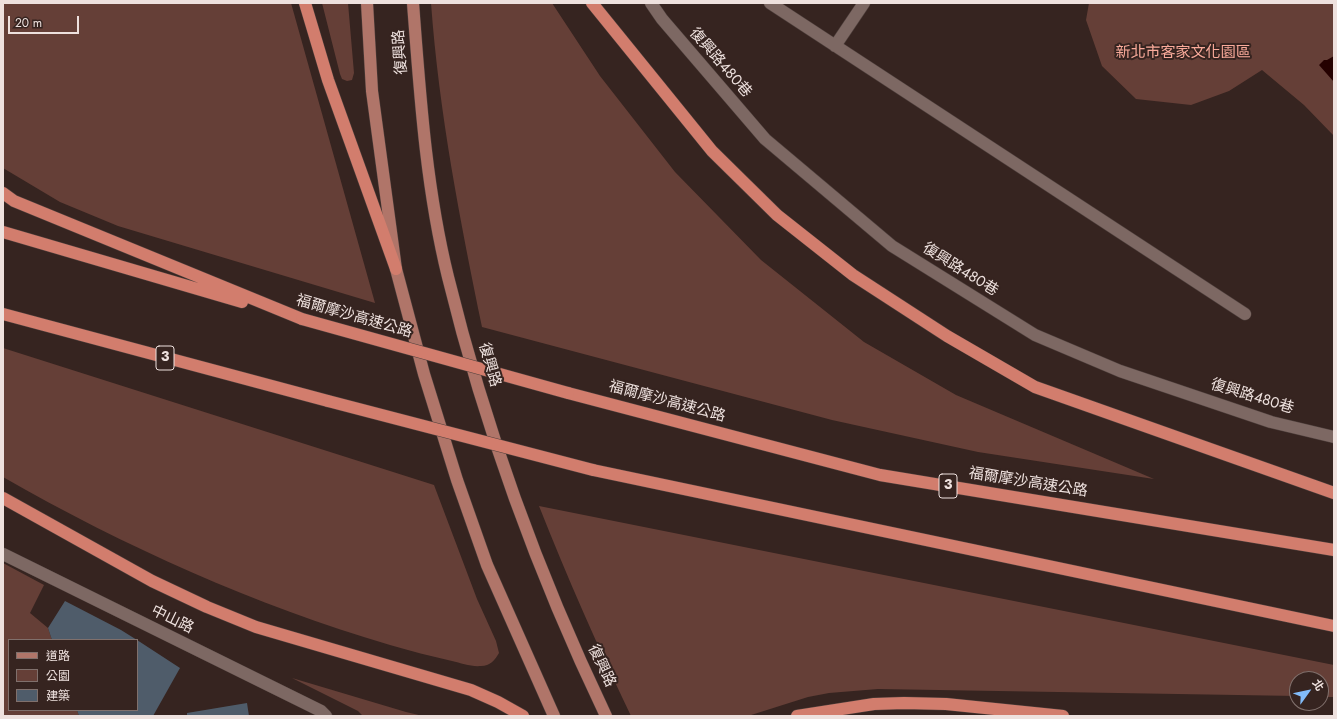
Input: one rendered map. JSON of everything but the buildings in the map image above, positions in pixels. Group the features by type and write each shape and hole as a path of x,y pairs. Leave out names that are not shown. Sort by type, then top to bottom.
{"highway":[{"path":"305,3 328,80 396,269"},
{"path":"592,3 712,151 777,215 853,275 947,336 1035,387 1334,494"},
{"path":"3,193 14,201 302,319"},
{"name":"福爾摩沙高速公路","path":"3,232 302,319 568,393 880,475 1334,550"},
{"name":"3","path":"3,314 593,470 1334,626"},
{"path":"3,498 152,582 207,607 256,627 471,690 498,702 523,716"},
{"path":"797,716 874,704 899,703 946,704 1063,716"}],"main road":[{"name":"復興路","path":"367,3 372,91 396,269 424,374 457,480 482,551 554,716"},
{"name":"復興路","path":"413,3 419,86 430,184 448,276 477,384 548,587 606,716"}],"street":[{"name":"復興路480巷","path":"651,3 662,20 765,139 892,246 1035,335 1135,376 1271,422 1334,437"},
{"path":"770,3 1245,314"},
{"path":"835,46 864,3"},
{"name":"中山路","path":"3,554 321,711 326,716"}],"green space":[{"path":"3,3 291,3 375,303 118,226 60,202 3,168"},
{"path":"322,3 348,3 354,73 352,80 347,81 342,79 340,74"},
{"path":"431,3 552,3 600,76 675,172 761,260 864,342 956,395 1154,479 978,452 832,420 482,327 451,166 439,85"},
{"name":"新北市客家文化園區","path":"1089,3 1334,3 1334,136 1304,105 1262,70 1229,91 1191,105 1136,99 1102,66 1086,20"},
{"path":"3,348 434,485 477,599 496,641 499,653 492,662 487,665 466,665 390,645 290,612 240,593 143,550 49,503 3,477"},
{"path":"539,506 1334,665 1334,697 1329,697 1329,671 1289,671 1289,696 878,689 829,693 808,697 748,716 631,716 583,612"},
{"path":"3,563 44,585 30,613 48,628 52,639 8,639 8,711 77,711 79,716 3,716"},
{"path":"292,678 423,716 363,716 358,711"}],"shaded area":[{"path":"1334,56 1334,82 1319,65 1324,60"}]}
